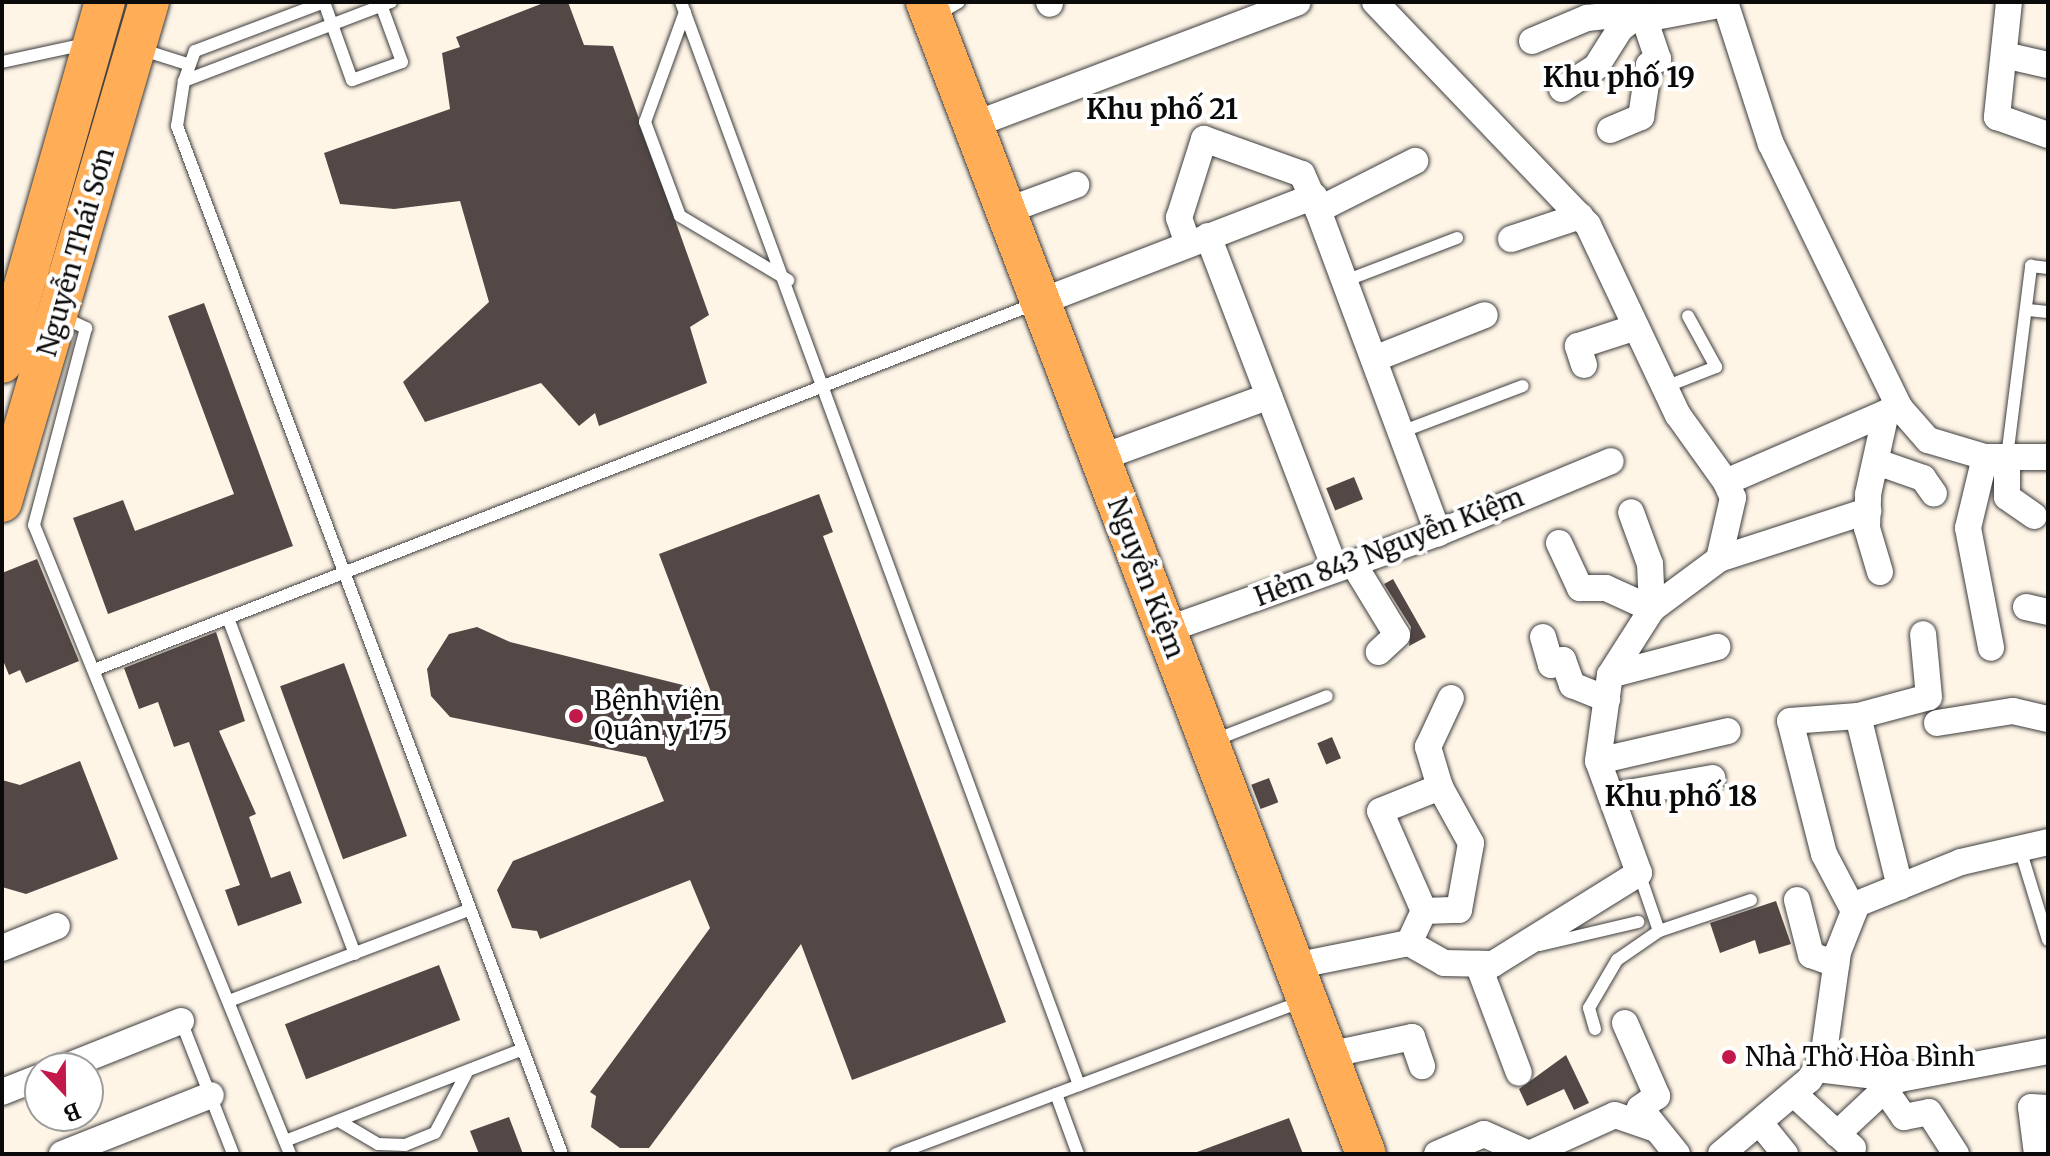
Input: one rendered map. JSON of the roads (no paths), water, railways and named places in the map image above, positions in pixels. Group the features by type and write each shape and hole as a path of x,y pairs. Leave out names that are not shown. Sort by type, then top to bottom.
{"main road":[{"name":"Nguyễn Thái Sơn","path":"2,363 9,312 105,2"},
{"name":"Nguyễn Thái Sơn","path":"2,502 149,2"},
{"name":"Nguyễn Kiệm","path":"939,7 973,125 1366,1154"},
{"path":"93,42 136,47"}],"street":[{"path":"973,125 1298,2"},
{"path":"1375,2 1580,216 1665,387 1733,498 1719,559"},
{"path":"2009,2 1997,117 2048,135"},
{"path":"1641,7 1650,18 1727,3 1771,144 1893,410 1928,440 1996,457 2048,457"},
{"path":"1532,41 1587,18 1641,7"},
{"path":"1562,89 1596,67 1620,29 1641,7"},
{"path":"1610,130 1641,117 1649,65 1658,59 1641,7"},
{"path":"2004,55 2048,65"},
{"path":"1379,652 1397,635 1344,566 1198,240 1179,218 1204,139 1302,174 1316,203 1438,533"},
{"path":"1040,302 1198,240 1316,203 1415,161"},
{"path":"1006,211 1076,185"},
{"path":"1511,239 1580,216"},
{"path":"1374,359 1485,315"},
{"path":"1584,365 1578,346 1636,327"},
{"path":"1100,458 1269,396"},
{"path":"1880,572 1868,511 1877,462 1893,410"},
{"path":"1726,482 1893,410"},
{"path":"1996,457 2007,497 2034,516"},
{"path":"1991,648 1968,528 1996,457"},
{"name":"Hẻm 843 Nguyễn Kiệm","path":"1166,630 1438,533 1611,461"},
{"path":"1877,462 1923,478 1934,494"},
{"path":"1409,943 1444,963 1478,964 1517,950 1639,873 1598,761 1608,687 1652,609 1719,559 1868,511"},
{"path":"1631,512 1650,564 1652,609"},
{"path":"1559,543 1580,588 1606,588 1652,609"},
{"path":"1854,911 1824,854 1790,721 1858,716 1929,697 1923,634"},
{"path":"1543,637 1551,665 1563,660 1572,685 1608,687 1717,647"},
{"path":"1424,911 1459,910 1471,843 1440,787 1428,747 1451,698"},
{"path":"1937,723 2013,711 2048,719"},
{"path":"1858,716 1900,887"},
{"path":"1598,761 1728,731"},
{"path":"1611,796 1712,778"},
{"path":"1301,983 1409,943 1424,911 1380,811 1440,787"},
{"path":"1721,1154 1794,1094 1817,1069 1836,964 1854,911 1900,887 2048,842"},
{"path":"1797,900 1811,955 1836,964"},
{"path":"2,948 57,926"},
{"path":"1478,964 1519,1073"},
{"path":"103,1052 181,1021"},
{"path":"1625,1023 1657,1096 1640,1108 1677,1154"},
{"path":"1328,1055 1412,1037 1422,1066"},
{"path":"1817,1069 1880,1084 2048,1051"},
{"path":"2,1092 24,1083"},
{"path":"1794,1094 1845,1141 1880,1084"},
{"path":"1880,1084 1904,1117 1929,1112 1956,1154"},
{"path":"62,1154 211,1095"},
{"path":"2037,1154 2031,1107 2048,1108"},
{"path":"1437,1154 1484,1134 1529,1154 1615,1115 1656,1129"},
{"path":"1760,1123 1785,1154"}],"lane":[{"path":"184,81 331,25 384,3 402,62 352,80 331,25 324,2 195,51 184,81 177,126 340,574 562,1154"},
{"path":"683,7 788,280 1079,1085"},
{"path":"683,7 645,122 680,216 788,280"},
{"path":"2,62 93,42"},
{"path":"136,47 190,65"},
{"path":"1345,281 1457,238"},
{"path":"1996,457 2028,310 2031,266 2048,268"},
{"path":"94,670 1040,302"},
{"path":"2028,310 2048,312"},
{"path":"57,315 86,328 34,525 290,1154"},
{"path":"1665,387 1716,367 1688,316"},
{"path":"1401,432 1523,386"},
{"path":"228,618 355,954"},
{"path":"1209,742 1327,696"},
{"path":"2020,849 2048,940"},
{"path":"1639,873 1659,931"},
{"path":"1595,1029 1589,1008 1617,960 1659,931 1751,900"},
{"path":"229,1001 468,910"},
{"path":"1517,950 1638,922"},
{"path":"896,1154 1079,1085 1301,983"},
{"path":"181,1021 233,1154"},
{"path":"285,1141 466,1074 523,1049"},
{"path":"339,1121 378,1144 405,1145 435,1133 466,1074"},
{"path":"1056,1094 1078,1154"}],"place":[{"name":"Bệnh viện Quân y 175","path":"576,716"},
{"name":"Nhà Thờ Hòa Bình","path":"1729,1057"}],"district":[{"name":"Khu phố 19","path":"1619,77"},
{"name":"Khu phố 21","path":"1162,109"},
{"name":"Khu phố 18","path":"1681,796"}]}
